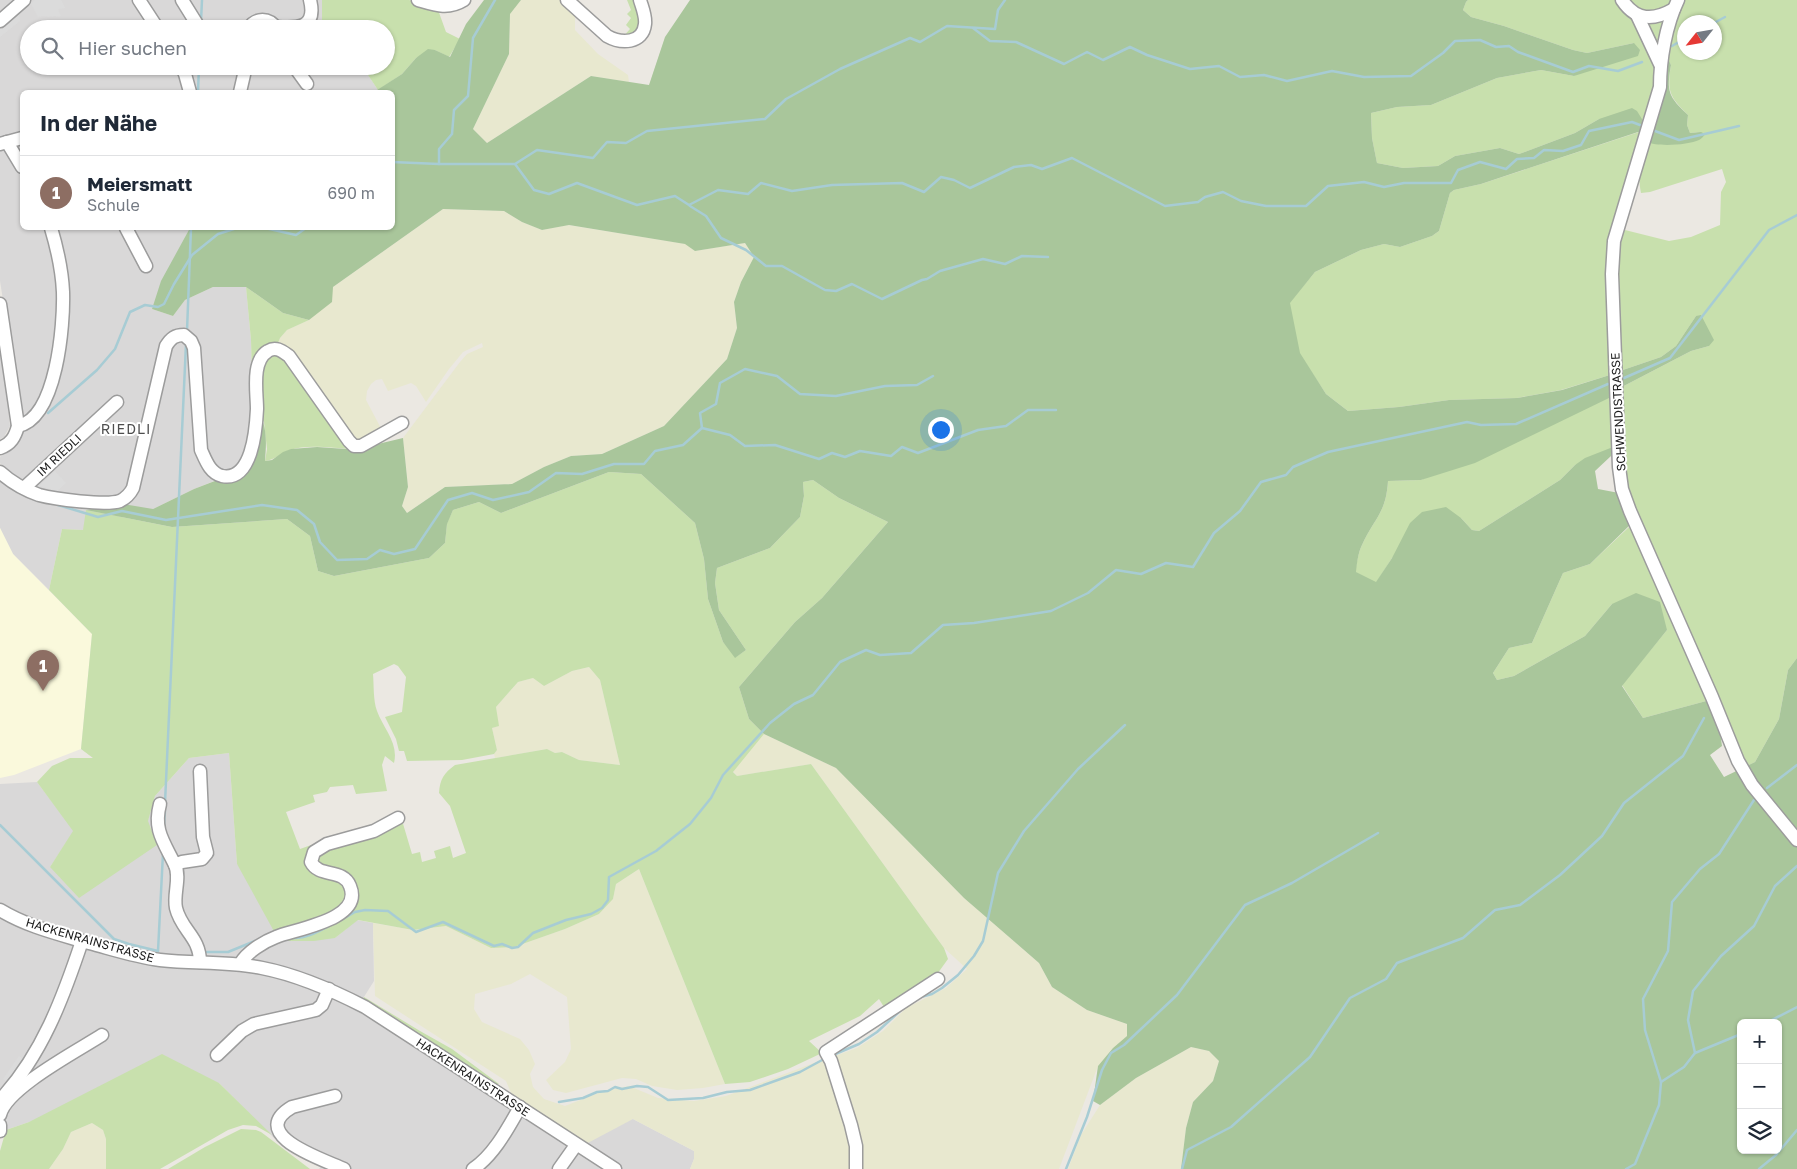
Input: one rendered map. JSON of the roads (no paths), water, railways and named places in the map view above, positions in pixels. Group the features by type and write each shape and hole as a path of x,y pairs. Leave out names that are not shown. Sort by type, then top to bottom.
{"street":[{"path":"0,21 24,0"},
{"path":"139,0 152,20"},
{"path":"182,0 194,20"},
{"path":"309,20 312,8 310,0"},
{"path":"418,0 442,6 454,6 464,0"},
{"path":"567,0 607,36 624,42 635,39 644,29 645,19 640,0"},
{"path":"1622,0 1637,15 1647,17 1662,16 1676,5"},
{"name":"SCHWENDISTRASSE","path":"1676,5 1660,64 1660,87 1614,241 1612,274 1619,467 1622,489 1738,761 1752,785 1797,840"},
{"path":"1637,15 1660,64"},
{"path":"185,75 189,90"},
{"path":"240,90 244,75"},
{"path":"300,75 306,84"},
{"path":"20,139 4,143 20,164"},
{"path":"18,426 27,424 40,408 48,393 62,332 63,290 57,248 52,230"},
{"path":"127,230 146,266"},
{"path":"0,304 18,426 16,435 11,441 0,448"},
{"path":"0,472 11,481 38,495 57,499 118,502 126,498 133,488 166,346 177,335 184,335 191,341 194,348 201,450 206,463 218,475 234,476 243,470 248,462 257,411 256,382 258,365 263,354 272,349 282,350 289,356 348,442 354,446 361,446 402,423"},
{"name":"IM RIEDLI","path":"24,488 117,402"},
{"path":"175,865 198,860 207,853 203,836 200,770"},
{"path":"160,804 156,816 157,825 178,874 177,911 199,947 200,962"},
{"path":"240,964 244,957 264,943 276,937 325,922 347,907 351,900 352,891 349,884 344,877 322,872 314,868 311,862 314,852 328,844 374,830 398,818"},
{"name":"HACKENRAINSTRASSE","path":"0,910 13,918 40,928 148,958 240,964 280,972 330,989 365,1007 615,1169"},
{"path":"0,1100 27,1067 45,1036 62,999 82,940"},
{"path":"856,1169 856,1146 852,1125 826,1052 938,979"},
{"path":"217,1056 231,1041 254,1024 316,1010 322,1006 330,989"},
{"path":"0,1115 5,1104 26,1084 43,1071 102,1034"},
{"path":"334,1096 286,1110 278,1123 279,1132 292,1145 344,1169"},
{"path":"473,1169 483,1162 495,1147 520,1107"},
{"path":"0,1125 0,1131"},
{"path":"559,1169 576,1144"}],"waterway":[{"path":"201,20 202,0"},
{"path":"439,164 439,149 452,134 454,110 468,96 473,38 495,0"},
{"path":"395,162 515,164 537,150 593,158 607,142 626,143 647,131 765,119 786,99 840,69 910,38 920,42 947,26 995,29 998,10 1005,0"},
{"path":"973,28 990,41 1016,42 1064,64 1087,52 1103,60 1130,47 1147,55 1190,69 1219,66 1240,77 1264,75 1287,81 1332,71 1364,77 1411,76 1443,53 1455,41 1480,40 1496,47 1509,46 1518,52 1573,72 1589,66 1618,71 1642,62"},
{"path":"1672,46 1677,43"},
{"path":"198,90 199,75"},
{"path":"515,164 534,190 549,194 577,183 637,205 675,196 689,205 718,190 748,194 761,183 792,191 832,185 902,183 924,192 941,177 954,180 970,188 1014,167 1031,165 1042,169 1072,158 1165,206 1198,202 1205,197 1223,192 1241,201 1266,206 1306,206 1328,186 1364,182 1384,187 1404,183 1451,183 1458,170 1480,162 1506,169 1517,159 1534,158 1544,150 1563,151 1581,145 1589,131 1632,122 1640,125"},
{"path":"1655,131 1679,140 1739,126"},
{"path":"690,206 706,216 721,238 746,250 766,266 782,266 825,290 836,291 852,284 882,299 927,279 940,271 983,259 1005,264 1022,256 1048,257"},
{"path":"1624,378 1670,358 1769,230 1797,215"},
{"path":"187,331 191,230"},
{"path":"48,413 97,370 115,349 130,312 145,305 158,307 164,304 192,255 218,234 231,230"},
{"path":"274,230 296,235 303,230"},
{"path":"165,803 186,344"},
{"path":"702,428 700,413 716,404 720,383 745,369 777,376 800,394 836,396 885,386 917,385 933,376"},
{"path":"341,920 355,912 365,910 388,911 416,932 443,922 494,946 502,944 512,948 518,947 533,933 566,920 591,914 602,908 608,900 609,877 656,851 690,824 711,798 723,775 770,723 794,704 813,695 840,662 866,650 880,655 911,653 943,625 974,623 1051,611 1088,593 1116,570 1141,574 1166,563 1193,567 1214,533 1240,511 1261,482 1286,475 1293,467 1328,452 1467,422 1481,425 1516,424 1608,384"},
{"path":"702,428 730,435 745,446 775,445 819,459 832,453 845,457 860,451 891,456 902,447 918,453 978,430 1006,426 1028,410 1056,410"},
{"path":"58,505 98,517 122,511 166,520 262,505 297,510 314,524 320,542 337,560 367,559 380,550 394,554 415,549 448,500 472,493 493,500 529,492 556,473 582,474 614,464 644,464 655,451 683,445 702,428"},
{"path":"1182,1169 1187,1150 1231,1127 1310,1057 1350,998 1386,979 1397,963 1463,938 1495,910 1520,905 1560,875 1602,836 1624,803 1683,756 1704,718"},
{"path":"921,997 932,994 942,988 958,975 974,956 983,941 998,873 1024,831 1078,769 1125,725"},
{"path":"1767,788 1797,765"},
{"path":"1626,1169 1635,1164 1659,1105 1661,1082 1645,1030 1643,999 1668,951 1672,902 1700,869 1719,854 1754,800"},
{"path":"164,825 165,811"},
{"path":"0,825 114,939 158,951 163,853"},
{"path":"1066,1169 1087,1117 1102,1070 1111,1053 1124,1045 1177,995 1245,905 1292,883 1378,833"},
{"path":"1695,1053 1688,1020 1693,991 1721,956 1754,926 1775,886 1797,866"},
{"path":"292,938 307,936 329,926"},
{"path":"207,952 228,952 255,941"},
{"path":"1774,1019 1797,1007"},
{"path":"833,1055 859,1044 877,1032 900,1011"},
{"path":"1661,1082 1684,1067 1695,1053 1737,1036"},
{"path":"559,1102 583,1098 597,1092 608,1091 615,1087 622,1089 637,1086 648,1087 668,1100 703,1098 727,1092 750,1090 800,1072 824,1059"},
{"path":"1759,1169 1776,1155 1797,1130"}],"place":[{"name":"Meiersmatt","path":"43,691"}],"district":[{"name":"RIEDLI","path":"126,428"}]}
